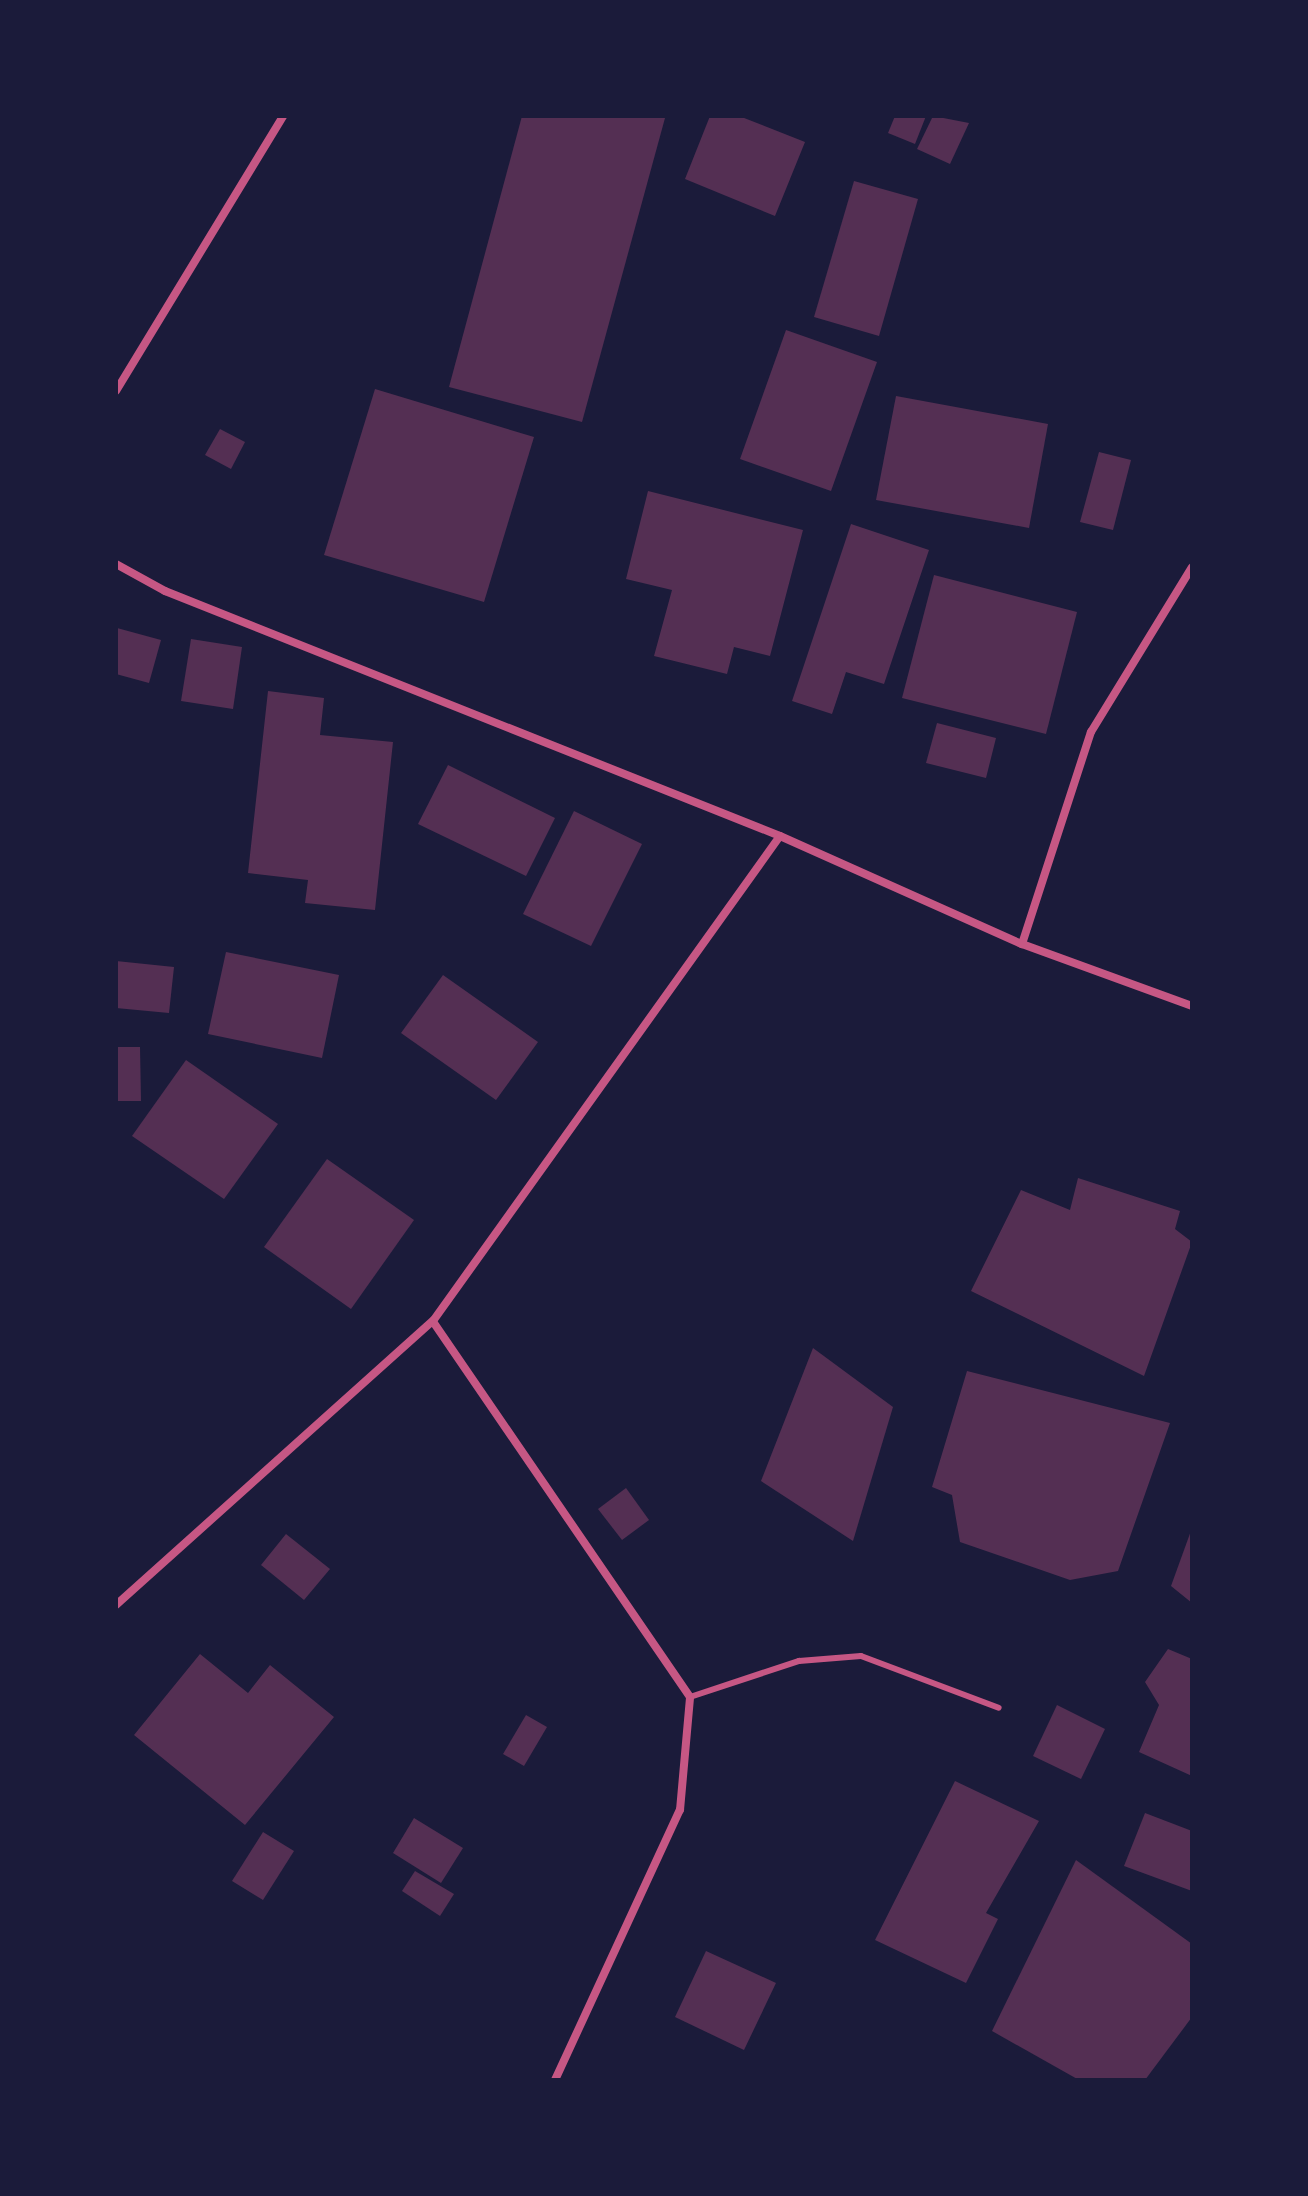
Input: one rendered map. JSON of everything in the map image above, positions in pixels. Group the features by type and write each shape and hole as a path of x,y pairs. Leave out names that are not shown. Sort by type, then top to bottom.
{"street":[{"path":"116,391 283,116"},
{"path":"116,564 165,591 780,836 1022,944 1192,1006"},
{"path":"1022,944 1091,732 1192,567"},
{"path":"116,1605 433,1321 780,836"},
{"path":"433,1321 690,1697 680,1810 555,2080"}],"lane":[{"path":"690,1697 799,1661 861,1656 999,1708"}],"building":[{"path":"522,116 665,118 582,422 449,387"},
{"path":"710,116 739,116 805,142 775,216 685,179"},
{"path":"895,116 926,116 915,144 888,133"},
{"path":"933,116 969,123 950,164 917,149"},
{"path":"854,181 918,199 879,336 814,317"},
{"path":"786,330 877,362 831,491 740,459"},
{"path":"375,389 534,437 484,602 324,555"},
{"path":"896,396 1048,424 1029,528 876,500"},
{"path":"220,429 245,442 231,469 205,455"},
{"path":"1099,452 1131,460 1113,530 1080,522"},
{"path":"648,491 803,530 770,656 734,647 727,674 654,656 672,590 626,579"},
{"path":"851,524 929,550 884,684 846,672 832,714 792,701"},
{"path":"934,575 1077,612 1046,734 902,698"},
{"path":"117,628 161,640 149,683 116,674"},
{"path":"191,639 242,647 233,709 181,701"},
{"path":"268,691 324,698 320,735 393,742 375,910 305,903 308,880 248,873"},
{"path":"937,723 996,738 986,778 926,763"},
{"path":"448,765 555,818 526,876 418,824"},
{"path":"574,811 642,844 591,946 523,914"},
{"path":"226,952 339,975 322,1058 208,1034"},
{"path":"116,961 174,967 169,1013 116,1008"},
{"path":"443,975 538,1042 496,1100 401,1033"},
{"path":"116,1047 140,1047 141,1101 116,1101"},
{"path":"186,1060 278,1124 224,1199 132,1136"},
{"path":"327,1159 414,1220 351,1309 264,1247"},
{"path":"1078,1178 1180,1211 1175,1229 1192,1242 1144,1376 971,1291 1021,1190 1070,1210"},
{"path":"813,1348 893,1407 853,1541 761,1481"},
{"path":"967,1371 1170,1423 1118,1571 1070,1580 960,1542 952,1495 932,1487"},
{"path":"626,1488 649,1520 622,1540 598,1509"},
{"path":"1192,1528 1192,1603 1171,1586"},
{"path":"286,1534 330,1569 304,1600 261,1565"},
{"path":"1168,1649 1192,1659 1192,1776 1139,1752 1159,1705 1145,1682"},
{"path":"200,1654 248,1693 270,1665 334,1717 245,1825 134,1735"},
{"path":"1057,1705 1105,1729 1081,1779 1033,1756"},
{"path":"526,1715 547,1727 524,1766 503,1754"},
{"path":"955,1781 1039,1821 986,1913 998,1919 966,1983 875,1940"},
{"path":"1145,1813 1192,1831 1192,1891 1124,1866"},
{"path":"414,1818 463,1848 441,1883 393,1853"},
{"path":"263,1832 294,1851 263,1900 232,1881"},
{"path":"1076,1860 1192,1944 1192,2017 1145,2080 1079,2080 992,2031"},
{"path":"415,1871 454,1894 440,1916 402,1891"},
{"path":"706,1951 776,1983 744,2050 675,2017"}]}
